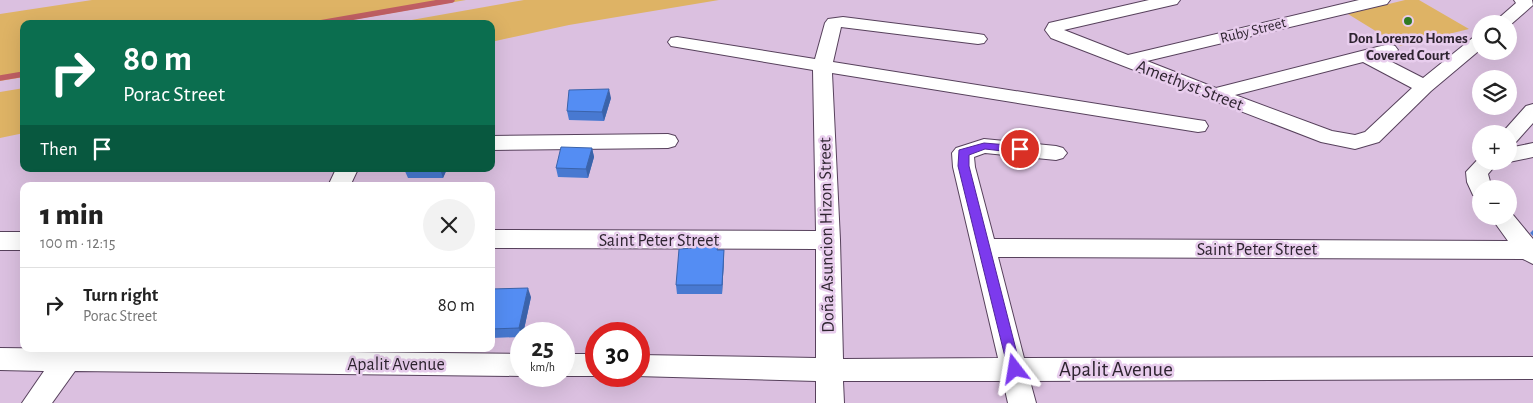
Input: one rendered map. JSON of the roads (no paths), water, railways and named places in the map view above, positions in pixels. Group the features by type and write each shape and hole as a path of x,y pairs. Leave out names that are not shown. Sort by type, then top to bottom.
{"street":[{"name":"Amethyst Street","path":"1171,0 1055,27 1054,30 1057,34 1125,61 1328,137 1355,142 1372,137 1424,87 1472,47"},
{"name":"Ruby Street","path":"1125,61 1380,0"},
{"path":"1511,15 1524,4 1523,0"},
{"name":"Doña Asuncion Hizon Street","path":"830,403 828,370 828,240 822,67 833,26 838,22 978,39"},
{"path":"677,42 822,67 1078,105 1198,126"},
{"path":"1214,94 1389,50"},
{"path":"1366,56 1424,87"},
{"path":"1517,128 1533,110"},
{"path":"495,143 668,141"},
{"path":"1022,403 964,166 963,153 984,146 1056,153"},
{"path":"1517,153 1533,150"},
{"path":"1508,225 1531,252"},
{"name":"Saint Peter Street","path":"495,239 828,240"},
{"path":"0,241 20,241"},
{"name":"Saint Peter Street","path":"985,248 1531,252"},
{"path":"36,403 72,354"},
{"name":"Apalit Avenue","path":"0,359 72,354 248,356 510,365"},
{"name":"Apalit Avenue","path":"650,366 828,370 1533,368"}],"waterway":[{"path":"337,20 452,0"},
{"path":"0,78 20,75"}],"place":[{"name":"Don Lorenzo Homes Covered Court","path":"1408,21"}]}
